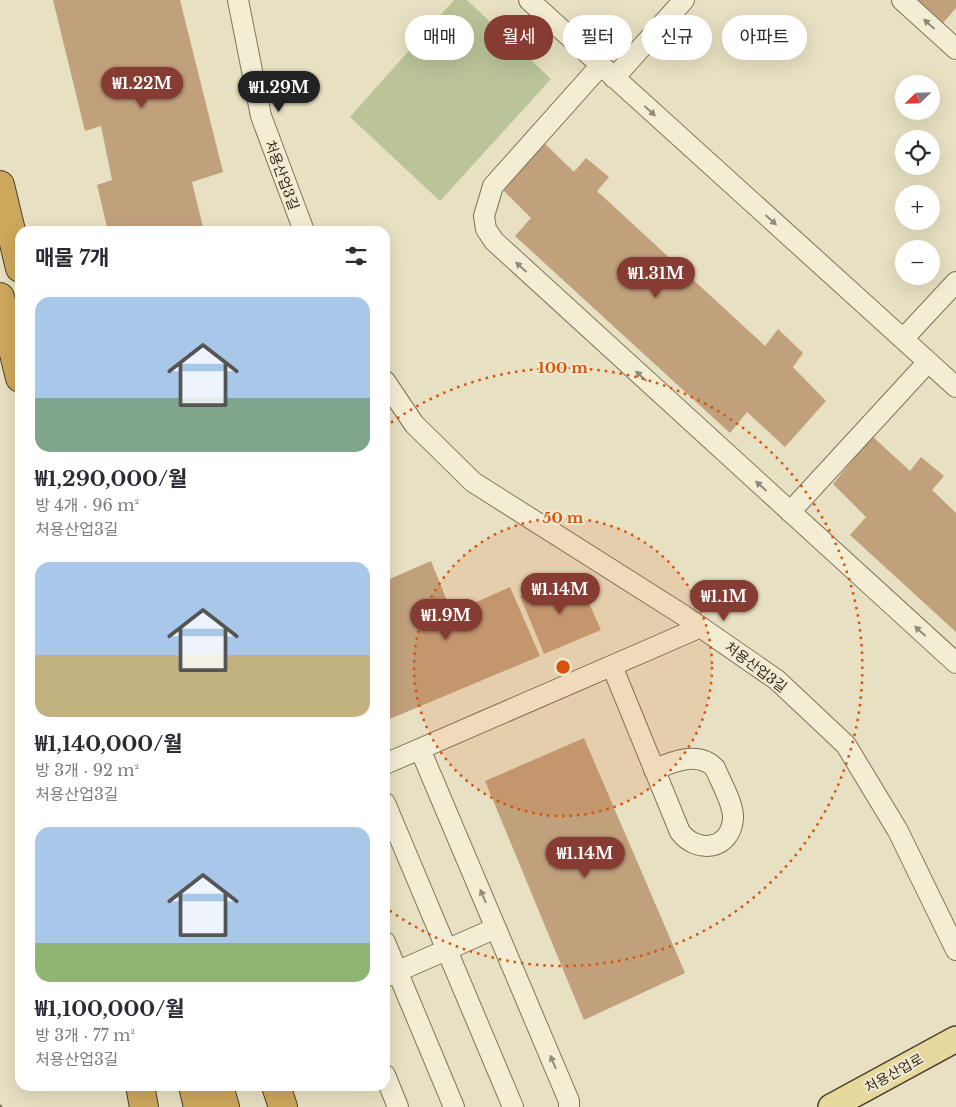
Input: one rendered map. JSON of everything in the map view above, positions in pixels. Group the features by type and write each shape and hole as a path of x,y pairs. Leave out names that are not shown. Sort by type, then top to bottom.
{"highway":[{"path":"0,185 15,247"},
{"path":"0,297 15,358"},
{"path":"141,1091 144,1107"},
{"path":"194,1091 198,1107"},
{"path":"221,1091 225,1107"},
{"path":"278,1091 283,1107"}],"main road":[{"name":"처용산업로","path":"831,1107 956,1039"}],"street":[{"name":"처용산업3길","path":"238,0 261,116 302,226"},
{"path":"530,0 607,72 955,386"},
{"path":"684,0 607,72 493,186 484,216 486,229 494,241 956,664"},
{"path":"902,0 956,48"},
{"path":"903,340 956,282"},
{"path":"790,512 928,362"},
{"name":"처용산업3길","path":"390,388 414,424 474,482 701,627 777,680 846,745 898,831 956,950"},
{"path":"390,762 701,627"},
{"path":"612,666 654,770 680,832 686,840 703,847 721,842 726,837 732,821 732,813 716,768 710,763 690,759 668,764 654,770"},
{"path":"420,748 569,1101 569,1107"},
{"path":"390,815 513,1107"},
{"path":"454,1107 391,974 496,928"},
{"path":"390,1087 398,1107"}],"green space":[{"path":"454,0 467,0 484,16 484,60 531,60 551,79 440,201 350,117 405,55 405,60 474,60 474,15 441,15"}],"building":[{"path":"53,0 180,0 223,172 192,182 203,226 107,226 97,185 112,180 101,126 85,131"},
{"path":"918,0 956,0 956,8 943,23"},
{"path":"537,136 574,172 586,158 609,177 597,191 765,346 778,329 803,353 793,367 826,401 785,447 747,412 730,433 515,236 531,218 498,185"},
{"path":"872,436 910,471 921,457 944,476 932,490 956,513 956,632 850,535 866,517 833,484"},
{"path":"431,561 452,613 510,587 540,656 390,719 390,579"},
{"path":"561,580 581,585 601,630 544,654 520,596"},
{"path":"584,738 685,973 584,1020 485,781"}]}
